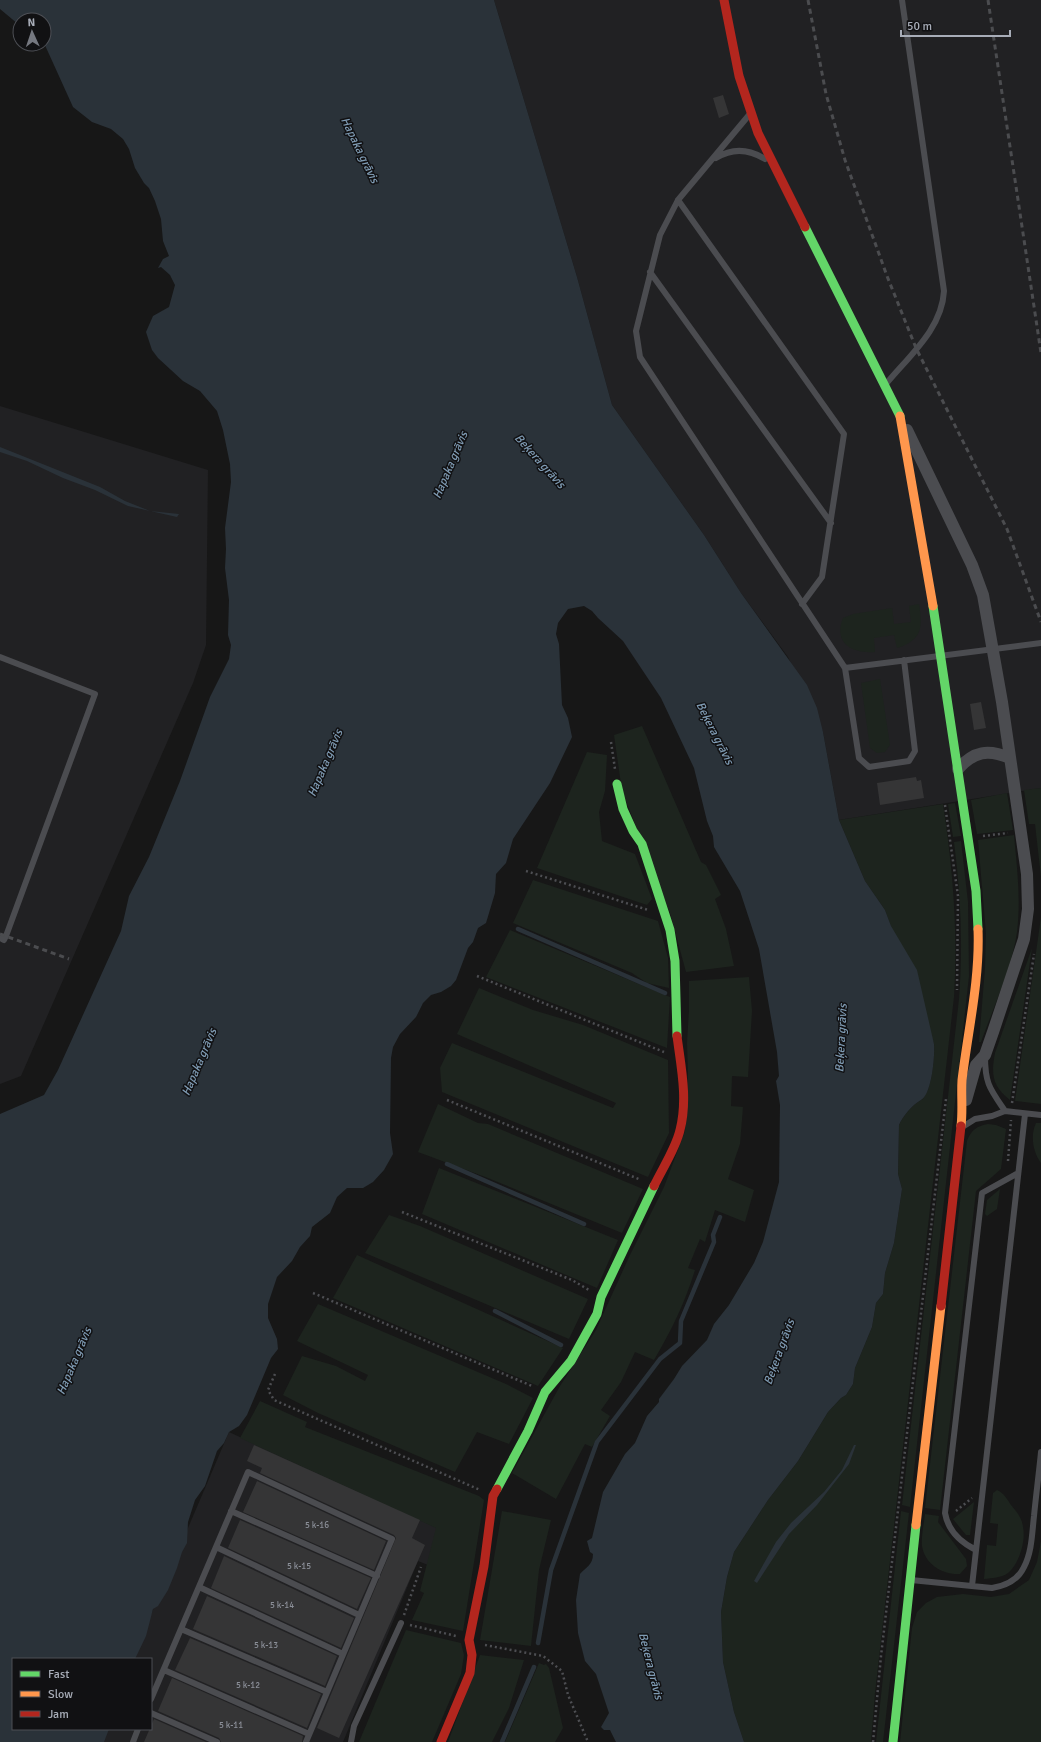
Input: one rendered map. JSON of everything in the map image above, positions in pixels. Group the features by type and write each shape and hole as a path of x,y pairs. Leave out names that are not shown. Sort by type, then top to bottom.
{"street":[{"path":"724,0 733,52 750,113 772,162 902,420 972,565 983,595 1000,689 1026,874 1028,909 1024,939 985,1055 976,1065 963,1112 917,1510 893,1742"},
{"path":"902,420 941,655 976,891 978,939 976,976 962,1082 963,1112"},
{"path":"958,769 971,756 978,754 998,753 1010,758"},
{"path":"441,1742 470,1673 472,1655 469,1640 484,1566 493,1496 528,1431 545,1392 571,1361 597,1314 601,1297 680,1132 684,1111 684,1087 676,1031 675,961 665,916 642,844 633,831 623,809 617,784"}],"lane":[{"path":"885,386 933,327 941,312 944,291 902,0"},
{"path":"750,113 678,200 660,235 636,331 640,357 845,668 859,758 869,766 909,761 915,751 904,660"},
{"path":"711,161 729,152 744,151 757,154 772,162"},
{"path":"678,200 844,434 822,577 802,604"},
{"path":"650,272 831,523"},
{"path":"845,668 1041,643"},
{"path":"0,657 95,694 6,936 4,940 0,938"},
{"path":"985,1055 985,1071 989,1087 1008,1112"},
{"path":"961,1128 975,1119 1008,1112 1041,1115"},
{"path":"972,1586 1025,1114"},
{"path":"976,1550 963,1543 947,1525 945,1513 982,1193 1018,1173"},
{"path":"910,1580 992,1588 1011,1582 1024,1568 1032,1537 1041,1452"},
{"path":"152,1697 248,1472 392,1539 306,1742"},
{"path":"231,1511 377,1576"},
{"path":"216,1547 359,1615"},
{"path":"199,1588 343,1654"},
{"path":"351,1742 354,1726 401,1623"},
{"path":"181,1629 327,1692"},
{"path":"164,1670 309,1734"},
{"path":"152,1713 217,1742"},
{"path":"133,1742 138,1730"}],"path":[{"path":"611,742 617,784"},
{"path":"945,805 958,896 957,997"},
{"path":"951,840 1021,831"},
{"path":"526,871 665,916"},
{"path":"1008,1178 1008,1112 1035,947"},
{"path":"477,976 667,1053 680,1056"},
{"path":"873,1742 946,1098"},
{"path":"447,1100 654,1185"},
{"path":"402,1212 572,1280 601,1297"},
{"path":"313,1293 545,1392"},
{"path":"275,1374 268,1390 274,1400 493,1496"},
{"path":"945,1513 952,1514 971,1499 972,1492"},
{"path":"899,1508 917,1510"},
{"path":"421,1567 401,1623 481,1644 543,1656 562,1671 568,1695 582,1731 588,1742"}],"shaded area":[{"path":"494,0 1041,0 1041,788 839,820 823,732 788,657 741,593 704,535 612,405 577,277"},
{"path":"0,406 208,470 206,645 193,683 21,1076 0,1084"},
{"path":"919,604 921,620 919,632 912,641 905,645 897,648 894,635 874,638 875,652 867,652 852,649 843,640 841,627 843,618 853,614 892,608 894,624 911,622 909,606"},
{"path":"880,679 890,745 885,752 877,753 870,748 861,683"},
{"path":"642,726 701,862 706,865 721,895 715,899 726,929 734,966 686,972 670,913 622,791 614,735"},
{"path":"587,752 607,755 605,791 599,812 602,841 635,854 652,899 647,905 537,868"},
{"path":"1041,788 1041,877 1035,824 1029,824 1024,790"},
{"path":"1007,793 1013,830 977,834 971,800"},
{"path":"955,803 961,836 953,837 948,804"},
{"path":"943,804 950,852 954,900 954,997 875,1693 871,1742 744,1742 734,1712 723,1662 721,1612 727,1577 734,1552 768,1500 798,1461 828,1412 841,1398 846,1395 853,1384 855,1368 872,1327 876,1303 883,1294 885,1273 894,1243 902,1189 898,1174 899,1125 908,1111 925,1096 930,1082 934,1056 934,1044 885,910 865,881 839,820"},
{"path":"1014,835 1019,896 1015,946 1002,988 981,1042 979,1042 985,968 986,933 978,840"},
{"path":"961,841 968,902 969,976 910,1507 902,1505 959,999 961,920 954,842"},
{"path":"533,880 658,921 668,958 669,988 647,983 632,973 513,923"},
{"path":"1041,917 1041,1104 1015,1101"},
{"path":"510,930 670,997 667,1048 486,977"},
{"path":"1032,948 1010,1100 996,1085 994,1079 993,1067 995,1053"},
{"path":"749,977 752,1011 748,1077 732,1076 731,1106 743,1107 740,1144 728,1179 754,1190 745,1222 715,1210 705,1242 700,1239 688,1268 695,1270 686,1294 672,1327 654,1360 635,1352 621,1382 601,1410 610,1416 592,1447 585,1444 556,1499 512,1473 560,1386 596,1330 629,1257 664,1187 685,1131 688,1073 687,1043 689,981"},
{"path":"479,988 533,1010 583,1025 668,1060 669,1133 648,1177 442,1092 440,1068 452,1043 613,1108 616,1103 457,1034"},
{"path":"438,1104 478,1123 488,1124 643,1189 622,1233 488,1178 418,1152"},
{"path":"1036,1123 1041,1123 1041,1163 1038,1159 1033,1144 1033,1133"},
{"path":"988,1124 1006,1129 1001,1169 976,1191 940,1510 925,1508 967,1141 970,1134 975,1129"},
{"path":"439,1168 618,1240 597,1288 422,1214"},
{"path":"1000,1189 997,1209 987,1216 985,1214 987,1200"},
{"path":"389,1215 420,1226 588,1299 569,1339 365,1253"},
{"path":"357,1255 563,1348 538,1386 333,1298"},
{"path":"318,1304 506,1384 533,1398 509,1444 477,1432 455,1472 318,1413 283,1395 302,1356 336,1366 365,1381 368,1375 297,1341"},
{"path":"260,1401 307,1422 305,1427 479,1496 484,1500 463,1631 412,1620 424,1593 420,1591 436,1528 240,1438"},
{"path":"229,1432 437,1528 428,1565 418,1561 343,1742 97,1742 102,1730 152,1730 152,1658 132,1658"},
{"path":"997,1490 1005,1496 1017,1513 1024,1533 1021,1552 1012,1569 1002,1576 984,1579 987,1545 996,1546 998,1524 990,1523 993,1493"},
{"path":"974,1502 970,1535 966,1535 953,1519"},
{"path":"502,1511 551,1520 539,1570 531,1646 480,1640"},
{"path":"901,1511 909,1513 883,1742 876,1742"},
{"path":"925,1514 939,1516 938,1522 966,1559 967,1566 960,1574 947,1573 935,1567 927,1558 922,1546"},
{"path":"1041,1541 1041,1742 900,1742 912,1628 917,1612 926,1603 937,1597 963,1594 991,1597 1009,1594 1029,1580 1037,1562"},
{"path":"406,1630 461,1643 464,1655 461,1674 432,1742 359,1742"},
{"path":"480,1655 524,1660 509,1708 492,1742 448,1742"},
{"path":"539,1663 544,1665 546,1664 549,1668 563,1728 555,1742 505,1742"}],"water":[{"path":"0,0 494,0 577,277 612,405 704,535 741,593 807,685 817,708 823,732 839,820 865,881 885,910 891,926 917,970 934,1044 934,1057 930,1083 925,1096 908,1111 899,1125 898,1174 902,1189 894,1243 885,1273 883,1294 876,1303 872,1327 855,1368 853,1384 846,1395 841,1398 828,1412 798,1461 768,1500 734,1552 727,1577 721,1612 723,1662 734,1712 744,1742 616,1742 610,1730 604,1730 601,1727 609,1713 596,1674 585,1661 578,1633 576,1600 580,1574 589,1566 593,1558 593,1554 590,1552 587,1541 592,1538 603,1492 625,1454 635,1443 647,1416 659,1402 659,1399 682,1366 707,1340 714,1324 729,1305 754,1263 763,1242 779,1182 780,1105 776,1081 779,1076 777,1052 759,949 740,891 714,847 713,836 707,821 694,768 661,698 623,641 592,611 584,606 568,609 558,623 556,634 559,644 562,705 568,718 572,737 550,783 513,839 506,863 496,874 495,893 486,923 478,928 473,942 468,948 456,980 451,986 441,992 431,995 423,1003 416,1017 400,1034 393,1047 391,1058 390,1133 393,1154 384,1170 373,1182 363,1188 347,1188 337,1197 330,1213 312,1227 310,1236 300,1247 292,1261 277,1277 268,1304 268,1318 277,1339 278,1349 271,1358 247,1415 239,1426 229,1432 224,1443 217,1451 205,1486 195,1500 188,1522 187,1543 182,1552 168,1590 158,1606 153,1609 146,1636 135,1658 12,1658 12,1730 109,1730 104,1742 0,1742 0,1114 44,1095 58,1070 121,931 129,896 149,857 180,781 210,697 229,659 231,645 228,635 229,600 225,568 225,528 231,482 230,464 223,430 217,411 200,391 183,381 158,358 152,350 146,332 153,316 169,307 175,285 170,275 161,267 158,268 163,259 169,256 163,241 161,219 155,201 149,188 144,183 135,168 129,149 123,139 111,129 92,122 73,107 48,52 52,52 52,12 12,12 12,19 0,9"},
{"path":"0,447 100,487 125,501 150,511 128,506 27,461 0,452"},
{"path":"151,511 179,514 177,517"},
{"path":"854,1445 856,1445 849,1464 817,1505 789,1534 757,1583 754,1581 776,1542 791,1523 824,1492 842,1470"}],"building":[{"path":"723,95 729,114 719,118 713,98"},
{"path":"981,702 986,728 974,730 970,704"},
{"path":"916,777 917,781 921,780 924,798 880,805 877,783"},
{"path":"254,1445 420,1520 412,1538 425,1545 339,1738 317,1728 396,1538 394,1535 260,1473 262,1468 247,1461"},
{"path":"257,1481 386,1541 374,1570 243,1512"},
{"path":"240,1520 371,1578 357,1609 228,1548"},
{"path":"224,1556 354,1618 341,1648 211,1588"},
{"path":"207,1596 337,1656 325,1686 193,1629"},
{"path":"190,1638 321,1694 307,1728 175,1670"},
{"path":"172,1678 303,1736 302,1742 221,1742 219,1738 158,1711"},
{"path":"154,1719 206,1742 144,1742 149,1730 152,1730"}],"waterway":[{"path":"518,929 665,993"},
{"path":"447,1164 584,1224"},
{"path":"538,1643 551,1570 597,1442 660,1359 680,1343 681,1321 714,1242 713,1235 720,1217"},
{"path":"495,1311 561,1345"},
{"path":"502,1742 534,1667"}],"railway":[{"path":"808,0 826,94 845,160 887,276 916,348 1007,529 1041,622"},
{"path":"988,0 1041,353"},
{"path":"0,934 69,959"}],"traffic: fast":[{"path":"805,227 900,416"},
{"path":"933,606 976,891 978,929"},
{"path":"617,784 623,809 633,831 642,844 670,930 675,961 677,1036"},
{"path":"497,1489 528,1431 545,1392 571,1361 597,1314 601,1297 654,1186"},
{"path":"893,1742 916,1525"}],"traffic: slow":[{"path":"900,416 933,606"},
{"path":"961,1126 962,1080 975,986 978,929"},
{"path":"916,1525 941,1306"}],"traffic: jam":[{"path":"724,0 739,76 758,133 805,227"},
{"path":"654,1186 678,1137 682,1118 684,1095 677,1036"},
{"path":"941,1306 961,1126"},
{"path":"441,1742 470,1673 472,1655 469,1640 484,1566 493,1496 497,1489"}],"water label":[{"name":"Hapaka grāvis","path":"360,150"},
{"name":"Beķera grāvis","path":"540,461"},
{"name":"Hapaka grāvis","path":"450,465"},
{"name":"Beķera grāvis","path":"715,733"},
{"name":"Hapaka grāvis","path":"325,763"},
{"name":"Beķera grāvis","path":"841,1038"},
{"name":"Hapaka grāvis","path":"199,1062"},
{"name":"Beķera grāvis","path":"779,1352"},
{"name":"Hapaka grāvis","path":"74,1361"},
{"name":"Beķera grāvis","path":"651,1666"}]}
